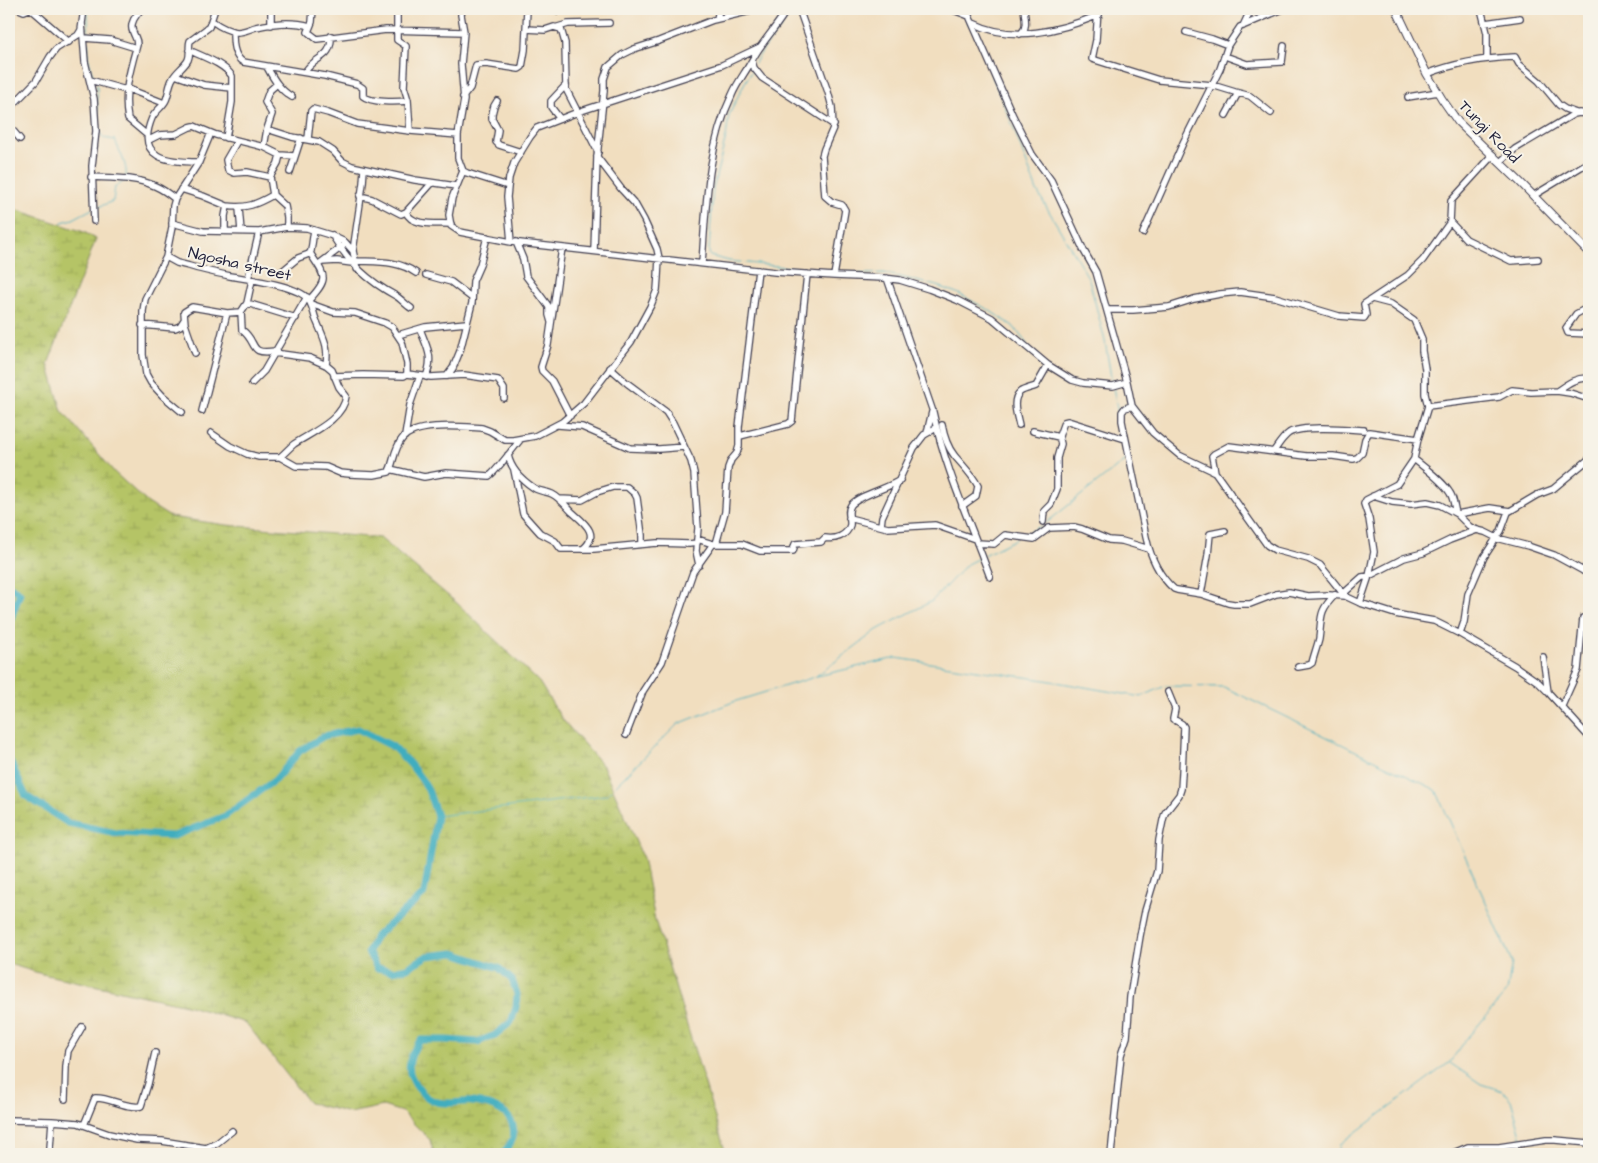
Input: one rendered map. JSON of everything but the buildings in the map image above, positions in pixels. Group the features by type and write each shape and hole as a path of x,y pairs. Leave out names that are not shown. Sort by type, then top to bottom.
{"main road":[{"name":"Tungi Road","path":"1396,9 1427,74 1458,122 1589,253"}],"street":[{"path":"19,9 24,11 30,9 69,42"},
{"path":"10,108 36,80 53,53 78,35 84,9"},
{"path":"142,9 136,15 132,26 137,40 126,89 128,119 148,137"},
{"path":"199,162 176,162 159,157 149,149 148,137 154,114 164,103 175,75 188,60 191,39 206,30 212,21 215,9"},
{"path":"271,9 271,25"},
{"path":"313,9 308,32 314,38 319,39 331,36 397,30 464,32"},
{"path":"396,9 397,41 406,46 404,82 408,101 410,131"},
{"path":"462,9 461,15 464,32 461,84 464,96 458,135 458,158 462,171 450,208 450,224 460,232 514,242 758,270 900,280 929,289 980,311 999,323 1048,365 1072,380 1113,386 1127,382"},
{"path":"464,96 470,88 476,65 519,69 522,67 526,50 527,9"},
{"path":"717,19 719,9"},
{"path":"594,251 598,155 602,104 608,67 616,59 634,49 717,19 759,9"},
{"path":"702,263 705,206 712,162 722,121 731,96 760,47 776,28 788,9"},
{"path":"799,9 832,107 834,125 832,134 824,149 822,164 825,196 832,202 842,205 845,210 834,276"},
{"path":"951,9 969,16"},
{"path":"966,9 1013,116 1032,154 1051,180 1096,272 1132,406 1153,433 1179,455 1215,472"},
{"path":"1020,34 1025,30 1024,9"},
{"path":"1143,233 1183,143 1220,69 1228,45 1242,26 1251,9"},
{"path":"1242,26 1283,9"},
{"path":"973,22 990,30 1020,34 1072,26 1098,12"},
{"path":"1098,12 1096,40 1092,59 1159,80 1212,85 1250,96 1271,113"},
{"path":"1482,13 1487,33 1487,59"},
{"path":"1485,23 1520,18"},
{"path":"212,21 233,31 241,32 271,25 295,23 310,26"},
{"path":"82,23 85,62 94,99 96,130 91,177 94,221"},
{"path":"526,29 545,30 568,24 609,23"},
{"path":"405,436 414,431 432,427 473,428 487,429 505,440 520,440 535,436 558,425 584,403 631,342 657,290 659,258 653,240 636,206 622,190 598,155 568,95 565,60 566,43 558,27"},
{"path":"233,31 238,59 251,64 305,72 361,86 363,88 363,96 366,98 386,101 408,101"},
{"path":"1186,32 1228,45"},
{"path":"305,72 312,62 328,52 332,44 331,36"},
{"path":"84,38 110,40 136,48"},
{"path":"1225,56 1247,64 1282,62 1284,46"},
{"path":"552,324 549,318 549,307 526,276 523,259 514,242 508,205 508,186 511,172 530,137 537,128 560,119 678,78 722,65 760,47"},
{"path":"189,50 224,68 232,76 226,138"},
{"path":"1427,74 1443,67 1452,67 1467,62 1515,57 1519,64 1539,81 1559,105 1576,113 1589,114"},
{"path":"752,61 757,73"},
{"path":"267,67 277,84 285,93 292,97"},
{"path":"746,71 757,73 834,125"},
{"path":"175,75 204,86 232,88"},
{"path":"90,80 126,89 164,103"},
{"path":"264,148 272,114 265,102 269,91 277,84"},
{"path":"560,119 551,107 551,101 566,85"},
{"path":"1408,97 1438,92"},
{"path":"1226,115 1238,93"},
{"path":"497,101 492,114 492,119 498,130 496,142 499,145 521,152"},
{"path":"308,139 311,111 313,109 357,124 458,135"},
{"path":"1500,162 1515,149 1576,113"},
{"path":"9,126 20,139"},
{"path":"148,137 176,134 192,126 226,138 264,148 280,155 294,156"},
{"path":"267,129 280,134 324,144 347,164 432,183 456,186"},
{"path":"182,412 163,396 151,383 146,374 143,355 142,311 145,299 166,257 175,199 199,162 211,133"},
{"path":"290,172 301,138"},
{"path":"237,141 226,160 228,170 234,173 247,172 270,177"},
{"path":"280,155 270,177 273,194 285,206 288,217 287,227"},
{"path":"1107,310 1169,307 1194,298 1240,292 1275,297 1339,316 1364,318 1366,315 1364,304 1408,275 1423,260 1450,222 1451,201 1493,156"},
{"path":"1533,196 1589,162"},
{"path":"364,169 353,251 354,262 362,275 412,308"},
{"path":"462,171 508,186"},
{"path":"91,177 139,181 157,186 175,199"},
{"path":"360,196 381,203 401,214 406,212 432,183"},
{"path":"181,189 227,206 239,208 252,205 273,194"},
{"path":"225,231 227,206"},
{"path":"239,208 241,231"},
{"path":"406,212 408,217 418,222 450,224"},
{"path":"1450,222 1466,240 1503,258 1511,261 1538,259"},
{"path":"172,224 203,231 259,232 287,227 307,228 332,236 346,243 353,251"},
{"path":"281,272 298,258 310,252 313,247 314,230"},
{"path":"259,232 247,303 241,312 242,330 250,338 267,367"},
{"path":"332,236 340,249 354,262"},
{"path":"447,376 456,362 472,307 473,281 480,265 487,238"},
{"path":"320,263 346,243"},
{"path":"562,248 552,324 541,369 552,381 570,416"},
{"path":"252,383 267,367 274,352 296,318 322,284 324,279 320,263 310,252"},
{"name":"Ngosha street","path":"166,257 189,266 295,291 309,301 333,312 355,313 385,323 392,327 398,335"},
{"path":"320,263 337,261 394,262 406,266 416,273"},
{"path":"626,735 643,691 662,662 693,572 714,544 725,512 728,468 731,460 737,453 740,436 739,427 758,270"},
{"path":"740,436 783,426 792,421 808,274"},
{"path":"426,275 455,284 472,298"},
{"path":"887,278 939,427 962,506 990,577"},
{"path":"1360,603 1369,576 1374,548 1369,519 1364,504 1366,500 1397,484 1414,459 1428,406 1425,394 1426,369 1422,351 1422,339 1414,320 1391,304 1372,299"},
{"path":"309,301 328,350 326,365"},
{"path":"247,303 296,318"},
{"path":"195,353 184,319 184,312 192,307 227,313 241,312"},
{"path":"1589,308 1576,314 1566,328 1568,333 1589,334"},
{"path":"202,411 227,313"},
{"path":"142,325 175,328 180,326 184,319"},
{"path":"407,374 408,364 398,335 438,325 466,323"},
{"path":"210,433 247,454 259,457 280,457 296,466 326,467 345,474 386,473 390,469 395,451 405,436 410,405 423,376 430,367 430,358 420,329"},
{"path":"258,352 274,352 310,358 326,365 332,370 346,396 340,410 324,426 293,445 280,457"},
{"path":"1019,424 1015,404 1017,397 1021,392 1036,386 1048,365"},
{"path":"610,368 666,412 691,461 694,472 698,528 696,555 699,565"},
{"path":"334,376 402,377 407,374 423,376 464,375 498,380 504,389 504,398"},
{"path":"1557,391 1572,381 1589,378"},
{"path":"1428,406 1500,396 1512,390 1531,392 1557,391 1589,399"},
{"path":"1132,406 1125,408 1122,412 1122,421 1149,549 1158,568 1174,589 1201,594 1234,604 1250,604 1283,593 1293,592 1308,596 1344,595 1362,578 1404,558 1423,553 1477,530"},
{"path":"882,526 882,517 914,448 927,433 930,426 932,407"},
{"path":"1043,522 1044,511 1051,504 1057,489 1057,456 1061,444 1059,437 1063,423 1066,421 1125,439"},
{"path":"558,425 582,427 630,448 659,449 684,447"},
{"path":"927,433 939,427"},
{"path":"939,427 950,449 978,486 976,496 962,506"},
{"path":"1274,451 1286,435 1294,431 1309,428 1364,430"},
{"path":"1033,431 1059,437"},
{"path":"1418,440 1369,432 1365,439 1362,453 1353,459 1333,456 1306,456 1227,446 1212,456 1215,472 1267,545 1275,550 1308,559 1320,565 1344,595 1360,603 1395,614 1434,621 1515,666 1538,682 1589,737"},
{"path":"390,469 424,477 446,473 489,476 494,474 498,466 520,440"},
{"path":"508,455 514,470 523,514 540,533 555,541 562,549 599,549 668,542 689,544 697,541 714,544 742,544 760,551 793,551 795,544 821,542 825,538 830,539 844,535 849,526 849,508 856,500 890,487 900,480"},
{"path":"1414,459 1449,491 1456,514"},
{"path":"1460,634 1464,622 1468,594 1484,557 1497,538 1508,512 1537,495 1553,489 1589,460"},
{"path":"514,470 535,489 552,494 559,499 587,526 590,539 583,549"},
{"path":"559,499 582,500 596,492 627,487 637,498 642,544"},
{"path":"1373,496 1398,503 1433,502 1456,514 1470,527 1477,530 1588,568"},
{"path":"1456,514 1490,508 1508,512"},
{"path":"849,518 894,528 935,525 976,541 994,544 1005,535 1034,539 1050,528 1068,527 1082,529 1109,540 1122,541 1149,549"},
{"path":"1201,594 1208,560 1210,534 1225,531"},
{"path":"590,539 599,549"},
{"path":"1298,667 1312,663 1323,609 1336,595"},
{"path":"1562,706 1578,670 1582,618"},
{"path":"1543,657 1548,692"},
{"path":"1111,1154 1121,1055 1126,1042 1130,997 1145,911 1156,871 1160,832 1165,813 1179,795 1182,781 1184,727 1173,719 1175,709 1168,692"},
{"path":"65,1099 68,1051 82,1027"},
{"path":"84,1125 94,1098 101,1098 129,1106 141,1106 155,1053"},
{"path":"9,1120 65,1122 84,1125 110,1134 137,1140 169,1142 206,1148 232,1131"},
{"path":"51,1154 52,1121"},
{"path":"1451,1154 1468,1147 1500,1147 1546,1140 1589,1143"}],"green space":[{"path":"9,207 84,232 96,239 48,364 62,411 115,473 148,503 170,517 226,525 380,538 458,604 539,682 562,719 603,766 643,858 655,920 726,1154 434,1154 430,1140 402,1112 383,1106 350,1113 309,1103 246,1023 186,1005 42,974 9,964"}],"waterway":[{"path":"88,9 88,35"},
{"path":"755,63 793,9"},
{"path":"966,18 970,26"},
{"path":"88,42 88,57 94,79"},
{"path":"986,61 1037,191 1089,279 1105,341 1112,383"},
{"path":"753,69 729,115 726,137 713,188 710,256 729,261 833,272"},
{"path":"97,85 98,121"},
{"path":"98,127 103,138 115,140 124,163 126,177"},
{"path":"96,208 113,201 115,187 124,181"},
{"path":"62,222 73,219 92,209"},
{"path":"837,272 884,273 957,293 1013,326 1027,344"},
{"path":"1113,387 1119,418"},
{"path":"1046,523 1127,459 1126,456"},
{"path":"1024,535 1043,525"},
{"path":"984,555 1016,539"},
{"path":"437,816 606,795 678,724 733,702 815,677 877,630 932,601 967,564 981,557"},
{"path":"9,585 20,593 9,624"},
{"path":"817,676 896,658 1045,680 1141,697 1165,686 1224,687 1436,790 1512,962 1507,992 1468,1037 1450,1062 1340,1144 1338,1154"},
{"path":"9,759 26,796 68,823 116,833 174,836 225,816 275,780 300,751 324,736 358,729 392,746 410,764 422,780 428,790 437,816 424,894 376,936 368,952 377,968 393,971 407,968 427,956 454,953 499,968 512,980 517,994 516,1007 511,1022 495,1035 478,1042 421,1040 413,1052 409,1066 411,1076 421,1092 437,1102 480,1103 502,1111 512,1122 513,1129 513,1138 503,1154"},
{"path":"1450,1063 1481,1084 1503,1091 1511,1100 1523,1142"},
{"path":"1524,1145 1527,1154"}]}
